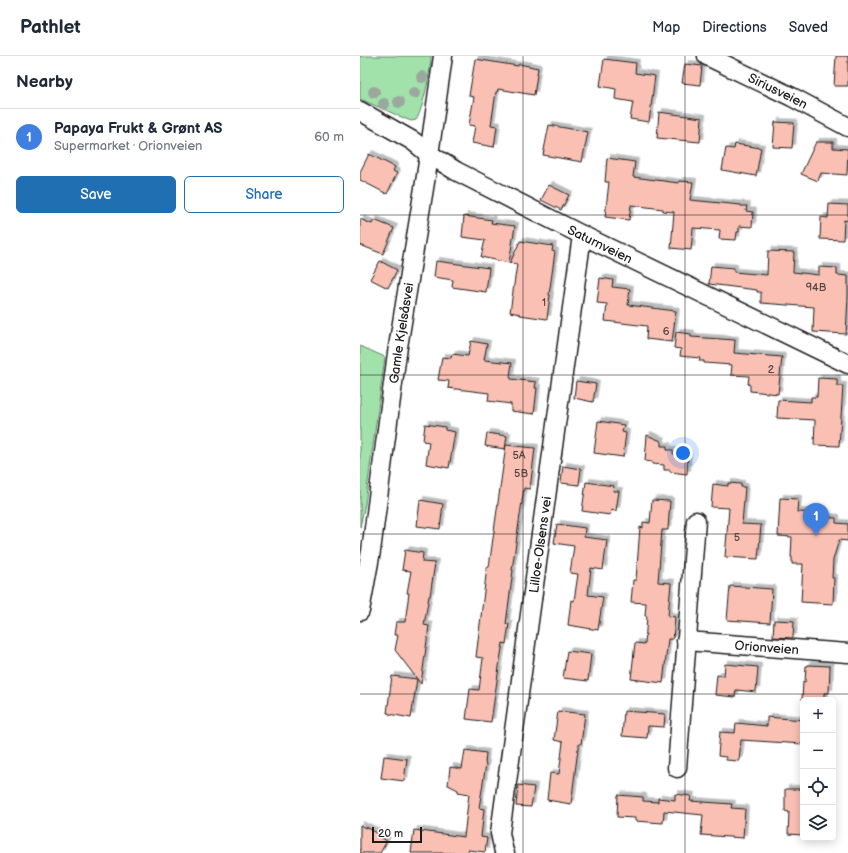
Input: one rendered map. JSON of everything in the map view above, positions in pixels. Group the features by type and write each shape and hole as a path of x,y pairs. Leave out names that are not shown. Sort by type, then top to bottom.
{"street":[{"name":"Gamle Kjelsåsvei","path":"360,611 371,551 397,353 420,218 443,56"},
{"name":"Siriusveien","path":"707,56 792,97 848,127"},
{"name":"Saturnveien","path":"360,111 413,141 429,154 456,171 582,235 848,364"},
{"name":"Lilloe-Olsens vei","path":"505,853 500,833 582,235"},
{"path":"677,768 696,521"},
{"name":"Orionveien","path":"686,641 848,653"}],"green space":[{"path":"360,56 431,56 426,89 419,115 416,120 411,121 360,99"},
{"path":"360,346 385,357 365,504 360,527"}],"building":[{"path":"836,56 848,56 848,86 834,86"},
{"path":"475,59 518,66 519,64 538,68 534,95 498,89 496,92 491,125 497,126 494,147 472,143 475,126 469,125 474,97 469,96"},
{"path":"604,59 636,63 635,73 655,76 649,122 630,119 633,102 615,99 616,89 600,86"},
{"path":"685,64 702,66 700,85 682,83"},
{"path":"659,112 702,118 700,142 657,138"},
{"path":"775,122 794,123 792,148 773,147"},
{"path":"549,125 588,132 582,162 543,155"},
{"path":"816,142 833,142 833,148 848,149 847,175 821,173 818,181 801,174"},
{"path":"735,144 761,148 756,176 722,170 726,148 734,149"},
{"path":"369,154 395,167 393,171 397,173 387,194 360,180 360,172"},
{"path":"607,158 635,162 633,177 679,183 679,181 693,182 690,200 747,206 746,211 753,212 752,227 739,226 739,232 737,232 736,240 719,239 720,230 693,228 691,250 671,248 674,212 631,205 629,220 605,217 609,182 605,182"},
{"path":"549,185 569,195 561,210 541,200"},
{"path":"829,204 848,205 848,221 844,220 843,240 820,239 821,217 828,218"},
{"path":"464,216 492,220 491,223 515,226 509,263 481,257 485,240 462,237"},
{"path":"360,219 372,224 374,220 394,228 383,254 360,245"},
{"path":"520,241 553,246 552,251 555,252 547,319 510,312 517,264 510,263"},
{"path":"768,251 794,252 793,272 819,275 819,267 837,268 837,275 848,276 846,334 813,332 814,307 761,303 761,292 757,292 757,290 709,284 711,266 734,268 734,272 767,275"},
{"path":"380,261 397,270 388,288 370,279"},
{"path":"436,261 489,268 486,292 452,287 453,280 434,277"},
{"path":"600,278 613,280 612,287 630,289 628,305 676,311 672,342 646,339 647,326 605,321 607,304 597,303"},
{"path":"676,332 691,334 691,337 735,340 734,353 782,357 778,394 750,391 750,385 748,384 749,376 731,375 732,365 704,363 704,361 699,361 700,358 680,356 681,349 674,348"},
{"path":"471,341 487,344 484,360 512,363 511,379 536,382 535,388 537,388 534,414 511,411 511,404 488,401 489,393 448,388 449,381 438,380 442,357 451,358 452,354 468,356"},
{"path":"818,378 837,379 837,386 843,386 839,446 814,445 815,420 777,418 778,400 811,402 811,397 817,397"},
{"path":"576,381 596,384 593,402 574,398"},
{"path":"598,421 624,425 622,432 626,433 623,457 594,453"},
{"path":"425,424 445,427 445,430 455,432 449,468 426,464 429,442 423,441"},
{"path":"487,433 507,436 505,449 485,446"},
{"path":"647,435 661,441 661,446 667,446 667,450 673,450 673,454 688,455 687,474 670,472 670,470 664,470 664,465 652,464 652,462 645,461"},
{"path":"506,445 535,448 530,489 524,488 506,624 509,624 506,644 503,643 491,722 466,719 470,689 479,690 483,658 476,657 487,567 489,567"},
{"path":"563,466 581,469 579,485 561,483"},
{"path":"586,482 614,486 613,491 619,491 616,511 611,510 610,515 582,511"},
{"path":"728,483 741,484 741,487 745,487 742,524 761,525 758,559 725,557 729,508 711,507 713,484 728,486"},
{"path":"780,498 798,499 797,512 819,513 818,517 836,518 836,523 848,524 848,541 839,540 833,560 833,604 801,602 803,564 792,564 792,537 778,536"},
{"path":"420,500 443,504 440,529 417,526"},
{"path":"652,500 670,501 668,530 662,530 658,582 671,583 668,616 675,617 673,639 668,639 663,683 631,679 635,643 645,644 647,616 645,616 646,603 631,602 633,580 636,580 640,527 643,528 643,522 650,523"},
{"path":"557,524 585,528 584,537 607,540 603,570 591,568 588,595 603,597 598,630 568,625 571,600 574,601 578,574 570,573 574,546 554,543"},
{"path":"405,550 423,553 422,562 435,563 424,625 429,626 421,684 395,650 398,635 394,635 396,622 405,622 409,593 407,593 411,571 402,570"},
{"path":"730,586 772,589 770,623 727,620"},
{"path":"774,620 794,621 793,638 773,637"},
{"path":"567,651 591,654 588,681 563,678"},
{"path":"725,664 758,667 756,692 736,690 735,697 715,695 717,675 724,676"},
{"path":"806,666 830,666 829,693 824,693 824,697 802,697 803,681 805,682"},
{"path":"392,676 417,679 411,718 387,713"},
{"path":"558,711 585,714 581,744 579,744 578,749 571,804 547,800 550,773 559,774 563,742 554,740"},
{"path":"624,711 665,714 664,727 648,726 647,738 622,736"},
{"path":"767,717 800,720 800,744 741,740 739,761 726,760 726,757 718,756 720,732 735,733 736,723 767,726"},
{"path":"465,750 486,753 486,764 479,808 484,809 481,837 487,838 485,852 468,850 468,853 411,853 414,830 464,837 469,794 458,792 458,790 448,785 450,767 462,769"},
{"path":"384,756 407,759 404,781 381,778"},
{"path":"518,785 534,787 531,807 516,806"},
{"path":"785,789 800,789 800,835 788,834 789,812 785,811"},
{"path":"675,794 691,796 690,801 732,804 731,808 745,809 743,838 701,835 703,815 664,811 663,823 635,821 635,818 617,817 618,795 643,797 643,801 658,802 658,798 675,800"},
{"path":"360,825 379,834 378,836 387,841 380,853 360,853"}],"place":[{"name":"Papaya Frukt & Grønt AS","path":"816,536"}]}
